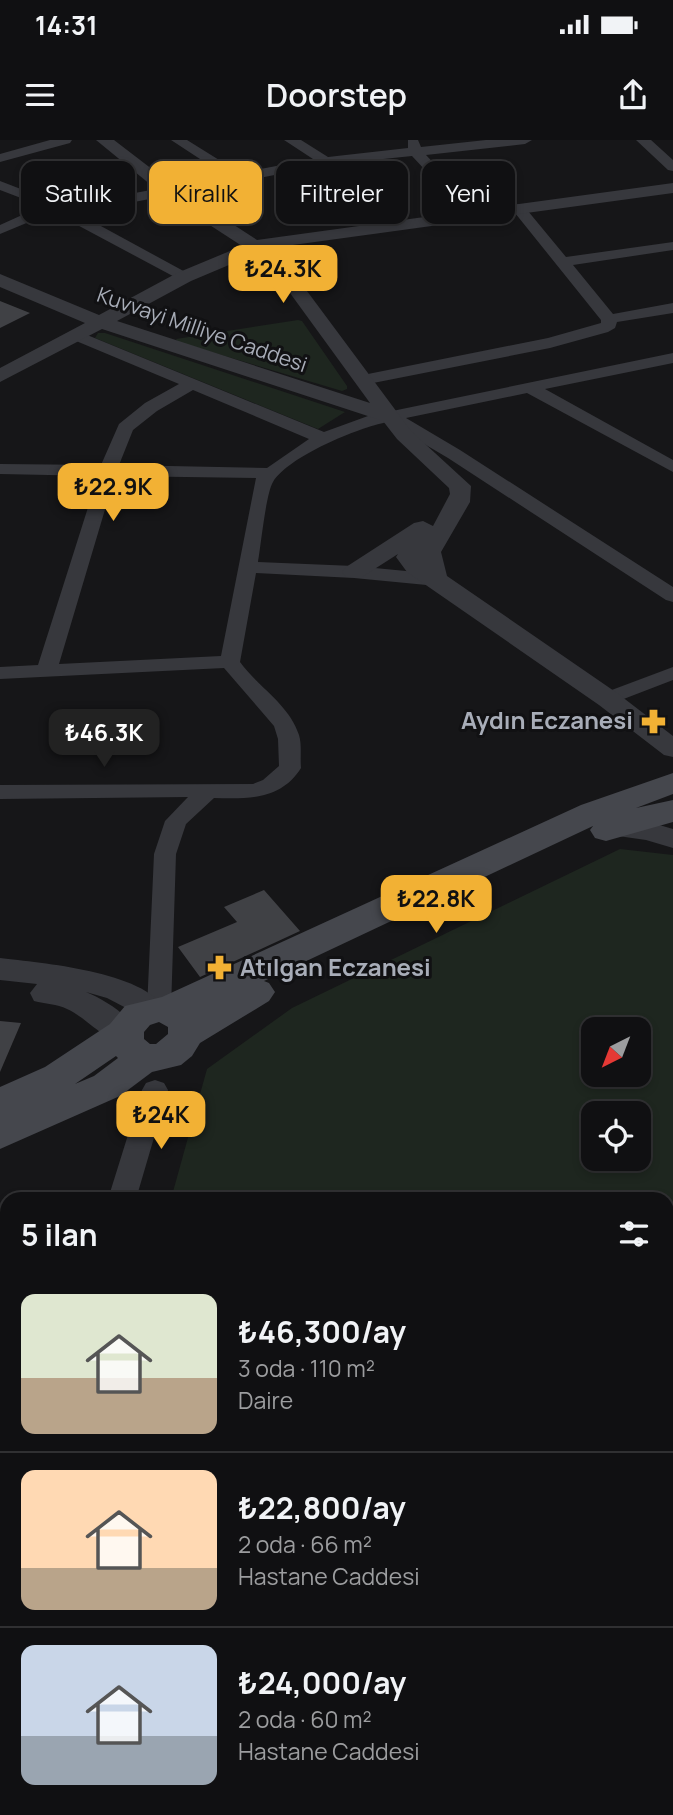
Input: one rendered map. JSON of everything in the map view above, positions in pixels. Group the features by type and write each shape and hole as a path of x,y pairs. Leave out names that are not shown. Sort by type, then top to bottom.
{"main road":[{"path":"0,1134 107,1086 158,1037 257,970 592,813 673,783"},
{"path":"0,1102 245,999 355,942 614,827 673,811"}],"street":[{"path":"0,158 65,140"},
{"path":"104,140 149,175"},
{"path":"178,140 211,161"},
{"path":"291,140 327,161 414,146 525,140"},
{"path":"643,140 673,167"},
{"path":"414,146 427,161"},
{"path":"0,185 21,194"},
{"path":"515,208 673,188"},
{"path":"363,380 550,343 609,325 609,319 518,208"},
{"path":"0,376 184,277 256,246 422,221"},
{"path":"0,230 21,223"},
{"path":"87,224 184,277"},
{"path":"218,224 272,256 404,435 460,486 461,497 430,549 430,563 437,580"},
{"path":"562,262 673,246"},
{"name":"Kuvvayi Milliye Caddesi","path":"0,281 100,322 391,417"},
{"path":"609,319 673,308"},
{"path":"75,335 322,438"},
{"path":"0,792 259,792 277,782 290,768 288,733 267,704 236,673 230,662 263,481 283,461 322,438 368,421 673,358"},
{"path":"47,670 108,471 125,428 152,407 192,384"},
{"path":"530,388 673,467"},
{"path":"391,417 454,454 673,596"},
{"path":"0,469 271,473"},
{"path":"354,572 455,505"},
{"path":"422,528 408,556 415,567 608,698 673,749"},
{"path":"248,568 354,572 437,580"},
{"path":"0,673 230,662"},
{"path":"608,698 673,673"},
{"path":"124,1192 158,1037 165,854 176,821 209,790"},
{"path":"614,827 649,831 673,839"},
{"path":"0,968 72,979 118,991 158,1037"},
{"path":"0,987 66,994 158,1037"}],"shaded area":[{"path":"302,321 347,389 342,391 178,342 176,339"},
{"path":"98,333 105,333 345,412 318,429 95,338"},
{"path":"620,849 673,855 673,1192 173,1192 207,1069 292,1008"}],"building":[{"path":"0,301 30,313 0,328"},
{"path":"264,890 300,931 200,977 178,947 237,922 224,907"},
{"path":"0,1021 21,1023 0,1072"}],"place":[{"name":"Aydın Eczanesi","path":"653,721"},
{"name":"Atılgan Eczanesi","path":"220,968"}]}
